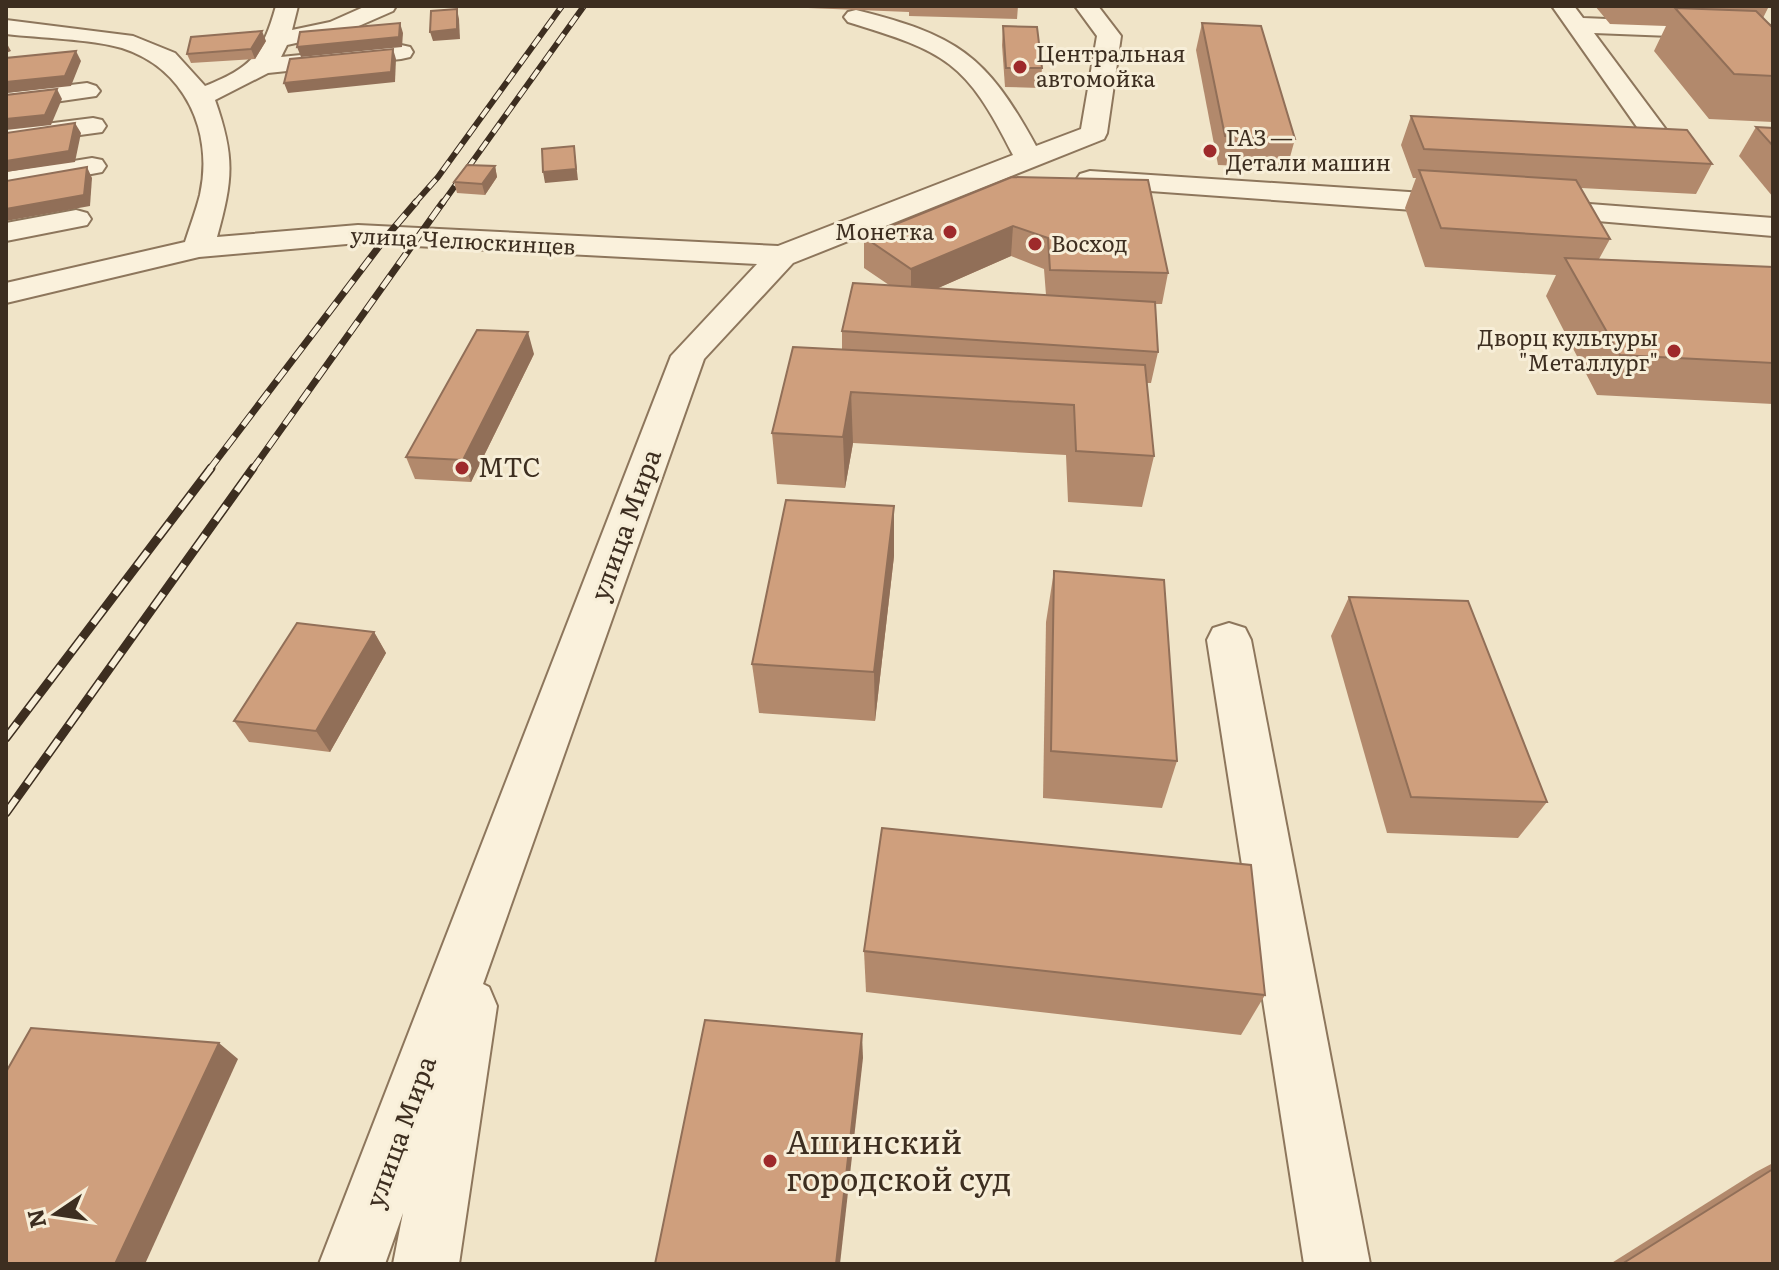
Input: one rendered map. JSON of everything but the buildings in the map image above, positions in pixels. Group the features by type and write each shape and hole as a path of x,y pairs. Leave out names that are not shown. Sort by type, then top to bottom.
{"street":[{"path":"201,97 258,72 279,40 287,6"},
{"path":"279,40 337,27 385,6"},
{"name":"улица Мира","path":"352,1264 688,356 782,256 1094,133 1109,36 1086,6"},
{"path":"1569,15 1773,33"},
{"path":"1569,15 1654,131"},
{"path":"856,17 925,38 975,71 1001,107 1011,167 1773,227"},
{"path":"6,27 125,41 166,58 201,97 216,141 215,192 199,248"},
{"path":"262,66 401,52"},
{"path":"6,101 87,91"},
{"path":"6,137 93,126"},
{"path":"6,181 92,166"},
{"path":"6,232 76,219"},
{"name":"улица Челюскинцев","path":"6,293 199,248 358,234 782,256"},
{"path":"1229,640 1337,1264"},
{"path":"426,1264 486,905"}],"railway":[{"path":"414,204 438,177 562,6"},
{"path":"442,204 584,6"},
{"path":"209,470 416,202"},
{"path":"252,470 443,202"},
{"path":"6,738 211,468"},
{"path":"6,813 253,468"}],"place":[{"name":"Центральная автомойка","path":"1020,67"},
{"name":"ГАЗ — Детали машин","path":"1210,151"},
{"name":"Монетка","path":"950,232"},
{"name":"Восход","path":"1035,244"},
{"name":"Дворц культуры \"Металлург\"","path":"1674,351"},
{"name":"МТС","path":"462,468"},
{"name":"Ашинский городской суд","path":"770,1161"}]}
